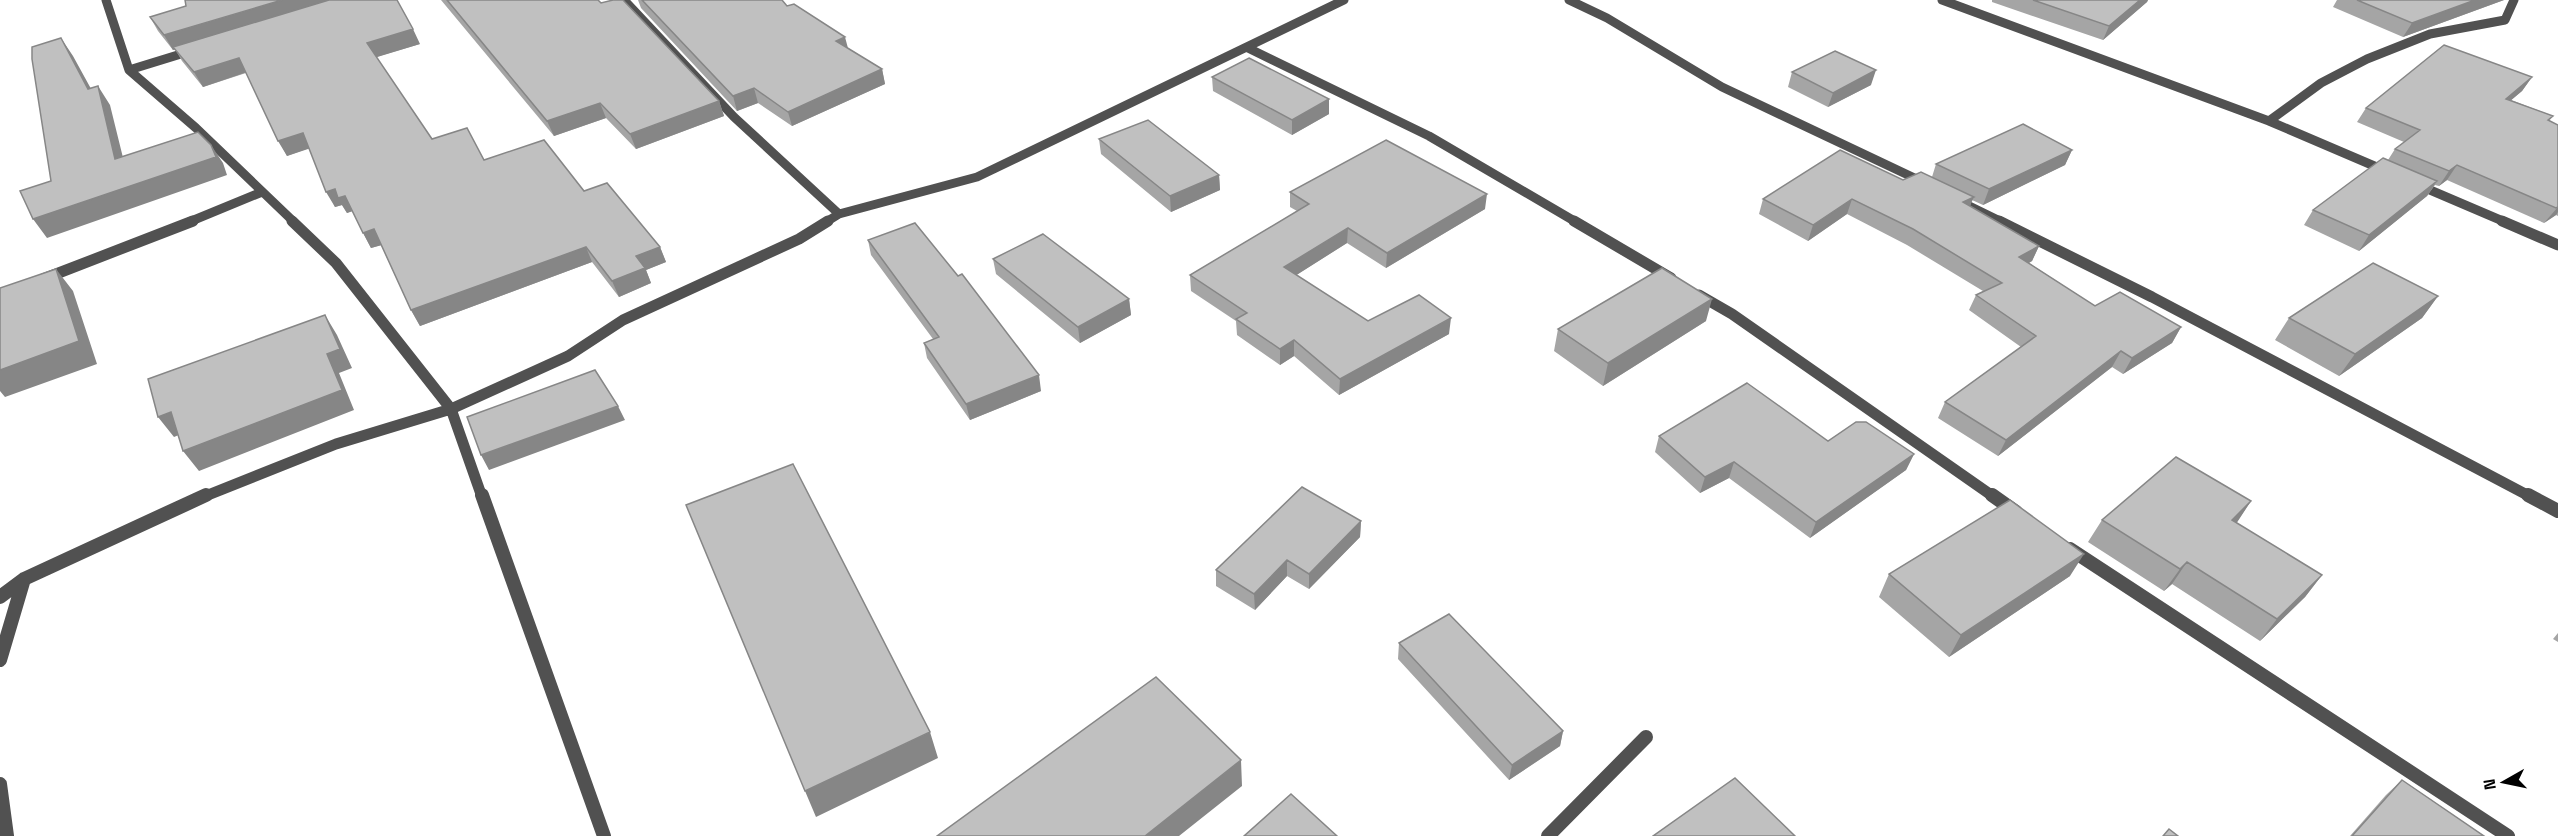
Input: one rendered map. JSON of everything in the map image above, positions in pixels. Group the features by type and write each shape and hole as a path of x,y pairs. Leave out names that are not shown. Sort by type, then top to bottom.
{"street":[{"path":"106,0 129,70 196,128 336,263 451,409 604,836"},
{"path":"624,0 734,117 838,214"},
{"path":"0,597 24,579 218,490 336,444 451,409 568,356 623,320 799,239 838,214 977,177 1066,132 1248,48 1344,0"},
{"path":"1569,0 1607,18 1722,87 1938,190 2152,297 2558,511"},
{"path":"1942,0 2269,121 2398,176"},
{"path":"2269,121 2321,83 2367,59 2430,34 2505,20 2514,0"},
{"path":"129,70 206,47"},
{"path":"1248,48 1429,136 1732,314 2025,518"},
{"path":"2408,181 2558,245"},
{"path":"32,283 223,210 262,192"},
{"path":"2064,545 2508,836"},
{"path":"0,660 24,579"},
{"path":"1548,836 1646,737"},
{"path":"0,784 7,836"}],"building":[{"path":"185,0 282,0 164,35 150,17 186,6"},
{"path":"329,0 397,0 413,29 367,43 432,139 467,128 484,160 544,140 584,191 607,183 660,247 636,256 645,268 612,281 586,247 411,310 374,229 363,233 345,196 338,198 335,189 326,192 303,133 278,141 239,58 194,72 173,47"},
{"path":"447,0 598,0 601,3 623,0 719,101 630,134 600,103 547,121"},
{"path":"642,0 782,0 787,6 794,4 845,37 836,41 882,69 788,112 754,88 733,96"},
{"path":"2033,0 2140,0 2109,26"},
{"path":"2357,0 2475,0 2412,23"},
{"path":"61,38 88,89 98,86 115,159 198,132 211,145 216,157 33,219 20,191 51,181 32,47"},
{"path":"2444,45 2532,77 2506,99 2553,116 2548,120 2558,125 2558,207 2457,165 2449,171 2395,149 2420,130 2366,108"},
{"path":"1835,51 1876,70 1833,93 1792,72"},
{"path":"1249,58 1329,99 1292,120 1212,77"},
{"path":"1148,120 1219,175 1170,196 1099,139"},
{"path":"2023,124 2072,150 1989,189 1936,164"},
{"path":"1386,140 1487,194 1387,253 1348,228 1284,267 1368,321 1419,295 1451,318 1340,379 1294,340 1280,349 1236,319 1247,313 1190,275 1309,204 1290,192"},
{"path":"1840,150 1903,180 1921,172 1974,197 1963,202 2039,246 2019,257 2095,306 2120,292 2181,327 2132,358 2121,351 2006,440 1945,402 2036,336 1976,295 2002,283 1913,229 1852,199 1813,225 1763,199"},
{"path":"2383,158 2437,181 2369,235 2313,210"},
{"path":"915,223 958,276 962,274 1039,375 966,404 924,343 939,337 868,240"},
{"path":"1043,234 1129,299 1078,327 993,259"},
{"path":"2373,263 2438,296 2355,354 2289,318"},
{"path":"1662,268 1712,299 1608,363 1558,329"},
{"path":"56,269 79,341 0,370 0,288"},
{"path":"325,315 340,349 327,354 342,390 183,451 171,412 158,417 148,379"},
{"path":"595,370 618,406 481,455 467,417"},
{"path":"1747,383 1828,441 1856,422 1866,422 1914,454 1816,522 1734,462 1705,477 1659,436"},
{"path":"2176,457 2251,501 2232,520 2322,575 2277,619 2187,562 2180,569 2102,520"},
{"path":"793,464 930,732 805,791 686,505"},
{"path":"1302,487 1361,521 1309,574 1287,560 1254,594 1216,570"},
{"path":"2010,500 2084,554 1961,635 1889,574"},
{"path":"1449,614 1563,731 1512,765 1399,643"},
{"path":"1156,677 1241,760 1145,836 937,836"},
{"path":"1735,778 1795,836 1653,836"},
{"path":"2402,780 2484,836 2352,836"},
{"path":"1291,794 1337,836 1244,836"},
{"path":"2169,829 2178,836 2163,836"}]}
